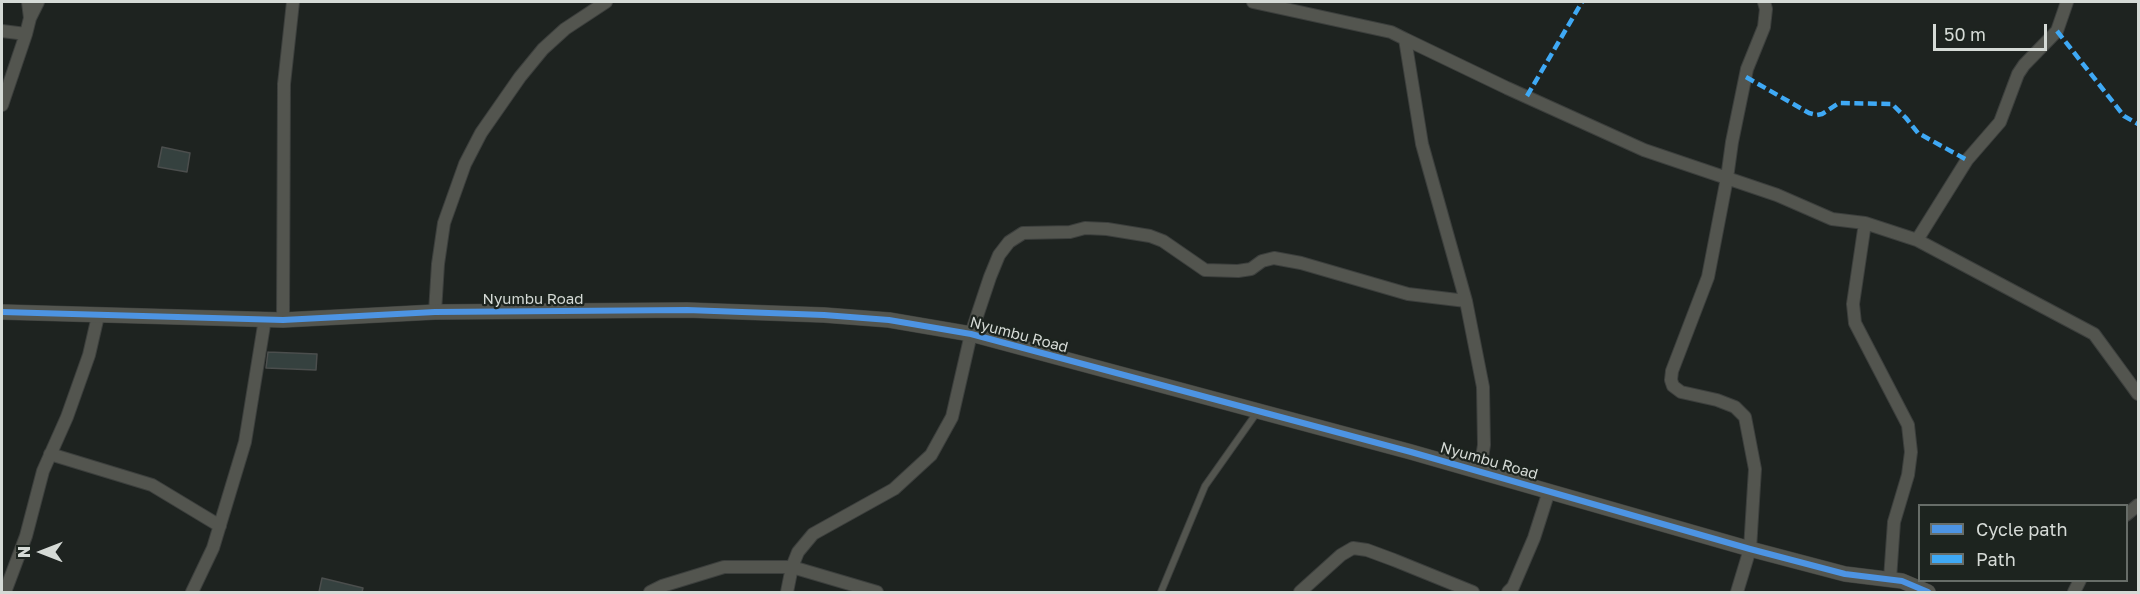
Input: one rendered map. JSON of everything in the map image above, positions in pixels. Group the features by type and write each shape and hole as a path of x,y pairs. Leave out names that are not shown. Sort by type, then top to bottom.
{"street":[{"path":"28,2 30,18"},
{"path":"2,105 30,18 38,2"},
{"path":"284,320 284,84 293,2"},
{"path":"435,312 438,264 444,223 453,194 481,133 519,77 543,49 565,29 606,2"},
{"path":"1253,2 1391,32 1644,150 1727,178 1832,219 1865,223 1917,240 2094,334 2139,394"},
{"path":"1737,592 1750,549 1755,469 1745,417 1735,407 1718,400 1681,392 1673,386 1671,380 1672,371 1708,277 1747,69 1764,27 1766,9 1764,2"},
{"path":"1917,240 1967,160 2000,122 2024,65 2057,31 2067,2"},
{"path":"2,31 26,34"},
{"path":"1405,39 1425,155 1466,301 1483,387 1484,445 1480,471"},
{"path":"1865,223 1852,304 1855,323 1908,425 1911,452 1908,475 1894,522 1890,579"},
{"path":"787,592 792,567 798,552 813,534 894,489 931,455 952,417 971,334 999,255 1009,242 1023,233 1070,232 1085,228 1107,229 1150,236 1163,241 1205,270 1221,272 1251,269 1262,261 1274,258 1408,294 1466,301"},
{"name":"Nyumbu Road","path":"2,312 284,320 435,312 687,310 889,320 971,334 1480,471 1750,549 1845,574 1902,581 1928,592"},
{"path":"5,592 26,536 43,471 67,417 89,355 98,316"},
{"path":"192,592 213,548 245,442 265,319"},
{"path":"50,453 152,485 219,526"},
{"path":"1508,592 1514,586 1534,538 1549,491"},
{"path":"1300,592 1341,555 1353,548 1367,550 1473,592"},
{"path":"650,592 662,586 724,567 792,567 877,592"}],"lane":[{"path":"1161,592 1205,486 1259,411"}],"building":[{"path":"162,147 190,153 187,172 158,167"},
{"path":"268,352 317,354 316,370 266,368"},
{"path":"322,578 363,588 362,592 319,592"}],"marked path":[{"path":"1527,96 1582,2"},
{"path":"2057,31 2124,116 2138,124"},
{"path":"1746,77 1809,113 1817,115 1839,103 1892,104 1918,133 1967,160"}],"cycle path":[{"path":"2,312 283,320 435,312 687,310 889,320 971,334 1411,452 1750,549 1845,574 1902,581 1928,592"}]}
